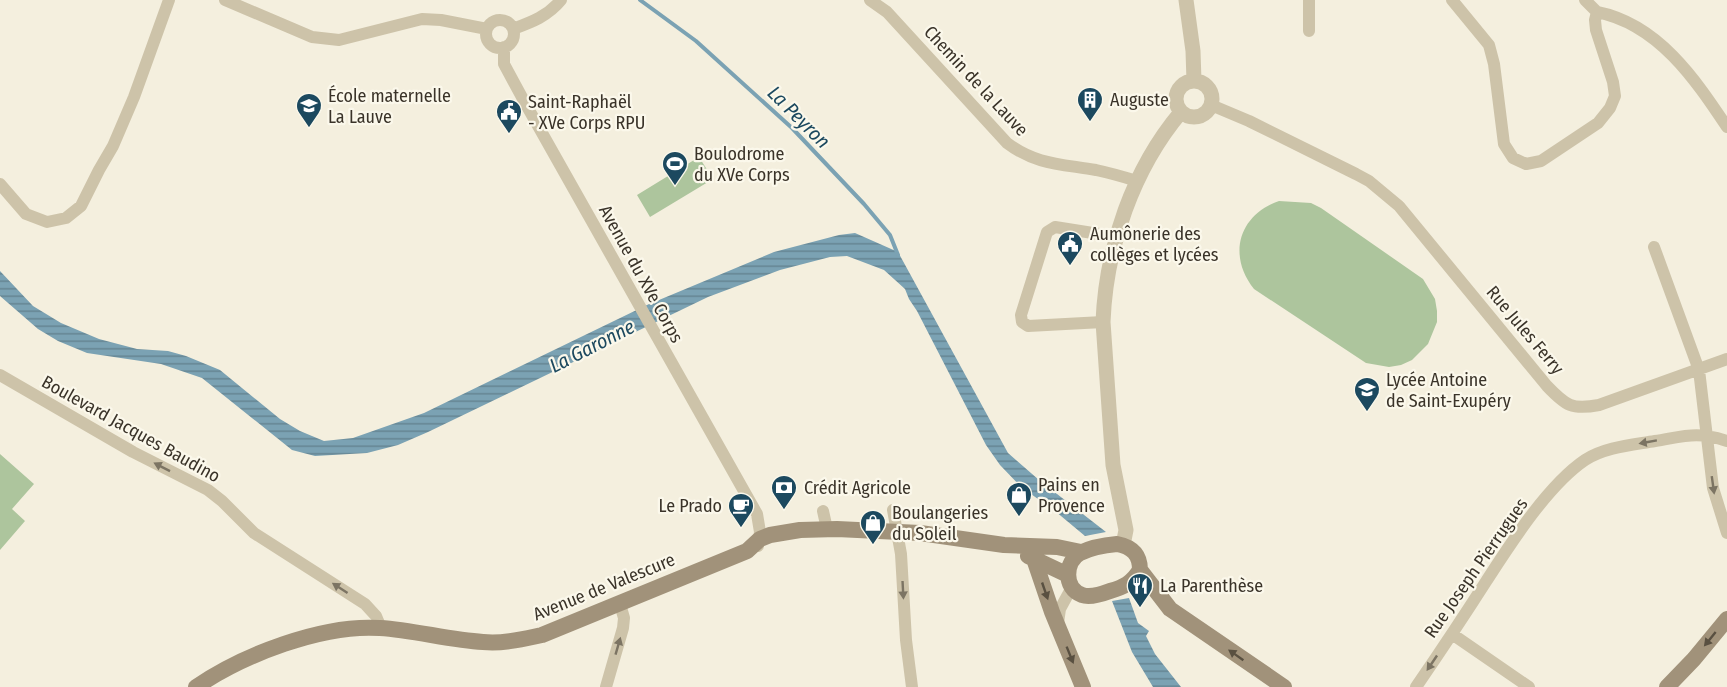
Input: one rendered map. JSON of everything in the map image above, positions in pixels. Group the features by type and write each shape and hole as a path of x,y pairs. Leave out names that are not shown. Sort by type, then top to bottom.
{"main road":[{"name":"Avenue de Valescure","path":"196,687 215,674 252,656 325,633 354,627 381,628 485,642 517,640 542,635 754,547 785,531 819,529 898,532 967,538 1004,545 1057,547 1081,552"},
{"name":"Avenue de Valescure","path":"754,547 760,551 819,529"},
{"path":"1140,570 1129,584 1104,593 1084,596 1070,581 1069,565 1081,552 1110,544 1123,545 1132,549 1137,555 1140,570 1170,609 1284,687"},
{"name":"Avenue de Valescure","path":"1004,545 1034,559 1070,581"},
{"path":"1034,559 1052,612 1083,687"},
{"path":"1667,687 1727,620"}],"street":[{"path":"0,184 26,214 47,222 66,218 81,206 113,146 134,97 169,0"},
{"path":"225,0 312,37 339,40 422,19 441,20 487,29"},
{"path":"513,29 538,20 561,0"},
{"name":"Chemin de la Lauve","path":"870,0 887,12 1007,143 1018,152 1044,162 1098,171 1137,181"},
{"path":"1186,0 1193,51 1194,81"},
{"path":"1309,0 1309,31"},
{"path":"1452,0 1489,45 1494,64 1504,144 1513,158 1526,164 1541,161 1598,123 1610,108 1615,96 1613,82 1596,30 1594,20 1597,12"},
{"path":"1584,0 1597,12 1611,15 1658,41 1691,76 1727,127"},
{"path":"499,20 505,20 513,29 512,41 504,47 494,47 490,44 486,34 494,21 499,20"},
{"name":"Avenue du XVe Corps","path":"504,47 504,64 757,514 771,525 785,531"},
{"path":"1194,81 1209,89 1211,105 1208,111 1198,117 1192,117 1181,112 1176,101 1177,95 1183,85 1194,81"},
{"name":"Rue Jules Ferry","path":"1211,105 1249,121 1356,174 1399,206 1563,403 1583,408 1599,405 1727,360"},
{"path":"1123,545 1126,530 1113,465 1103,322 1107,278 1137,181 1167,130 1181,112"},
{"path":"1103,322 1028,326 1022,322 1021,315 1047,232 1055,227 1118,237"},
{"path":"1654,246 1699,370 1714,497 1727,533"},
{"name":"Boulevard Jacques Baudino","path":"0,375 133,452 208,490 254,533 365,604 381,628"},
{"name":"Rue Joseph Pierrugues","path":"1416,687 1519,532 1556,487 1584,461 1596,454 1618,448 1698,434 1706,435"},
{"path":"1706,435 1727,441"},
{"path":"893,510 898,532 912,687"},
{"path":"819,529 823,511"},
{"name":"Avenue du XVe Corps","path":"754,547 757,514"},
{"path":"1058,623 1060,609 1070,581"},
{"path":"606,687 623,628 624,618 620,604"},
{"path":"1452,634 1529,687"}],"green space":[{"name":"Boulodrome du XVe Corps","path":"699,157 713,179 650,217 637,195"},
{"path":"1279,201 1311,203 1321,208 1423,279 1435,299 1437,322 1428,344 1412,360 1389,367 1366,363 1254,289 1241,263 1239,250 1241,237 1254,216 1265,207"},
{"path":"0,454 34,484 12,509 25,521 0,550"}],"water":[{"name":"La Garonne","path":"855,233 898,252 1008,453 1106,532 1085,536 1021,487 1000,465 986,445 905,289 884,270 847,256 830,257 780,270 708,297 398,445 367,453 315,456 292,450 202,378 161,364 87,353 58,341 38,329 0,296 0,271 33,306 61,323 99,339 137,349 168,351 220,370 280,419 324,441 353,438 424,413 647,305 774,252"},
{"path":"1129,598 1138,623 1149,631 1146,636 1155,654 1181,687 1153,687 1132,652 1112,601"}],"waterway":[{"name":"La Peyron","path":"640,0 696,41 792,128 890,235 898,255"}],"place":[{"name":"Auguste","path":"1090,123"},
{"name":"École maternelle La Lauve","path":"309,129"},
{"name":"Saint-Raphaël - XVe Corps RPU","path":"509,135"},
{"name":"Boulodrome du XVe Corps","path":"675,187"},
{"name":"Aumônerie des collèges et lycées","path":"1070,267"},
{"name":"Lycée Antoine de Saint-Exupéry","path":"1367,413"},
{"name":"Crédit Agricole","path":"784,511"},
{"name":"Pains en Provence","path":"1019,518"},
{"name":"Le Prado","path":"741,529"},
{"name":"Boulangeries du Soleil","path":"873,546"},
{"name":"La Parenthèse","path":"1140,609"}]}
